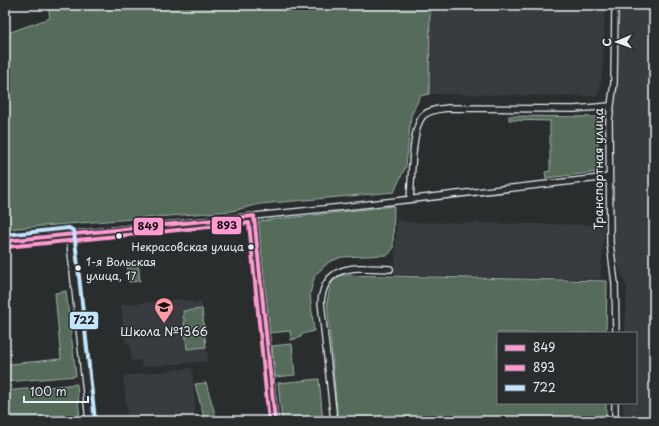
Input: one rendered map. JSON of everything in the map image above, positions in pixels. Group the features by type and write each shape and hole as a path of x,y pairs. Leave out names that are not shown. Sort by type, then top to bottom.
{"street":[{"name":"Транспортная улица","path":"615,5 614,83 608,120 610,243 615,283 616,332"},
{"path":"410,199 416,130 420,121 428,112 448,108 574,109 610,106"},
{"path":"5,241 254,216 609,177"},
{"path":"254,216 275,421"},
{"path":"70,234 89,421"},
{"path":"334,421 321,302 322,291 327,282 340,270 356,268 390,269"},
{"path":"615,404 615,421"}],"shaded area":[{"path":"430,5 605,5 603,67 599,93 596,96 429,94"},
{"path":"619,5 654,5 654,421 623,421 623,404 637,404 637,332 625,332 627,288 613,252 612,109 616,87"},
{"path":"397,220 407,222 605,225 600,279 394,275"},
{"name":"Школа №1366","path":"180,299 195,303 202,302 208,361 142,367 141,360 131,361 130,343 125,343 121,305"},
{"path":"192,368 196,421 128,421 123,376"}],"green space":[{"path":"48,5 430,5 429,94 420,96 411,116 406,166 394,192 260,204 232,211 5,229 5,34 50,18"},
{"path":"509,116 597,117 599,172 546,178 545,172 550,171 550,121 509,120"},
{"path":"394,206 393,249 388,255 342,257 329,262 315,275 310,294 314,331 302,334 301,337 291,340 290,331 269,333 257,228 259,222"},
{"path":"138,261 140,281 129,282 127,262"},
{"path":"341,275 607,281 606,332 497,332 497,404 606,404 606,421 338,421 327,302 331,283"},
{"path":"66,291 76,376 5,382 5,362 10,364 61,359 55,293"},
{"path":"202,309 206,347 187,349 183,311"},
{"path":"292,344 295,375 275,377 272,346"},
{"path":"319,379 323,421 282,421 278,383"},
{"path":"206,383 217,421 205,421 195,384"},
{"path":"77,384 80,421 5,421 5,391"}],"transit line":[{"name":"849","path":"5,241 254,216 275,421"},
{"name":"893","path":"6,247 249,223 269,421"},
{"name":"722","path":"5,235 69,228 74,231 95,420"}],"place":[{"name":"Некрасовская улица","path":"251,247"},
{"name":"1-я Вольская улица, 17","path":"78,268"},
{"name":"Школа №1366","path":"164,324"}]}
